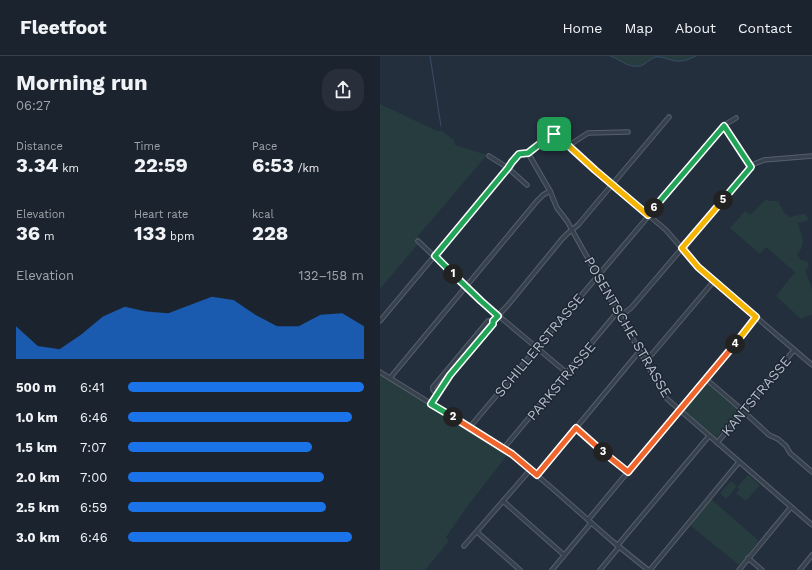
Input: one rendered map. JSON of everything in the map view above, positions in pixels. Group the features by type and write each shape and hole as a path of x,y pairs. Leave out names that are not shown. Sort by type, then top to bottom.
{"street":[{"path":"431,404 450,375 493,324 493,321 562,240 578,225 613,185 669,117"},
{"name":"SCHILLERSTRASSE","path":"470,428 724,126 736,118"},
{"path":"724,126 751,167 764,160 812,156"},
{"path":"568,146 588,133 628,132"},
{"path":"380,321 519,154 528,153 554,134 666,230 698,267 812,365"},
{"name":"POSENTSCHE STRASSE","path":"528,153 550,192 557,208 572,230 666,398 812,525"},
{"path":"489,156 508,168 527,185"},
{"name":"PARKSTRASSE","path":"503,449 614,316 631,308 751,167"},
{"path":"390,378 537,201 550,192"},
{"path":"418,241 481,301 567,373"},
{"path":"645,361 714,281"},
{"path":"552,570 628,472 756,317"},
{"path":"438,394 433,390 433,387 488,321 493,321"},
{"name":"KANTSTRASSE","path":"717,443 794,350"},
{"path":"537,475 640,352"},
{"path":"380,372 516,458 618,546 649,570 739,462"},
{"path":"706,379 743,410 769,435 778,439 786,446 790,453 812,472"},
{"path":"576,428 628,472"},
{"path":"600,570 709,436"},
{"path":"464,546 530,470"},
{"path":"503,501 564,555"},
{"path":"739,570 791,507"},
{"path":"477,532 520,570"},
{"path":"800,570 812,555"},
{"path":"748,558 762,570"}],"green space":[{"path":"610,56 696,56 682,61 656,57 643,65 637,66 627,64"},
{"path":"380,104 437,131 442,131 454,140 455,145 487,155 417,237 418,244 380,289"},
{"path":"766,199 770,201 778,201 785,214 789,217 805,214 809,220 798,223 803,241 801,249 797,254 801,260 807,261 809,267 805,270 812,289 812,314 801,319 776,296 795,272 766,247 760,254 730,228 745,211 750,215"},
{"path":"380,374 508,454 466,508 446,537 449,541 425,570 380,570"},
{"path":"706,383 739,411 716,438 684,410"},
{"path":"748,475 760,485 746,501 736,493 740,489 737,487"},
{"path":"731,481 737,486 726,499 720,493"},
{"path":"711,499 759,541 739,565 690,525"}],"waterway":[{"path":"430,56 441,126"},
{"path":"610,56 627,64 637,66 643,65 656,57 680,61 696,56"}],"route":[{"path":"724,126 751,167 682,248 698,267 756,317 628,472 576,428 537,475 512,454 431,404 450,375 498,316 435,256 508,168 515,157 519,154 527,154 554,134 648,215 724,126"}]}
